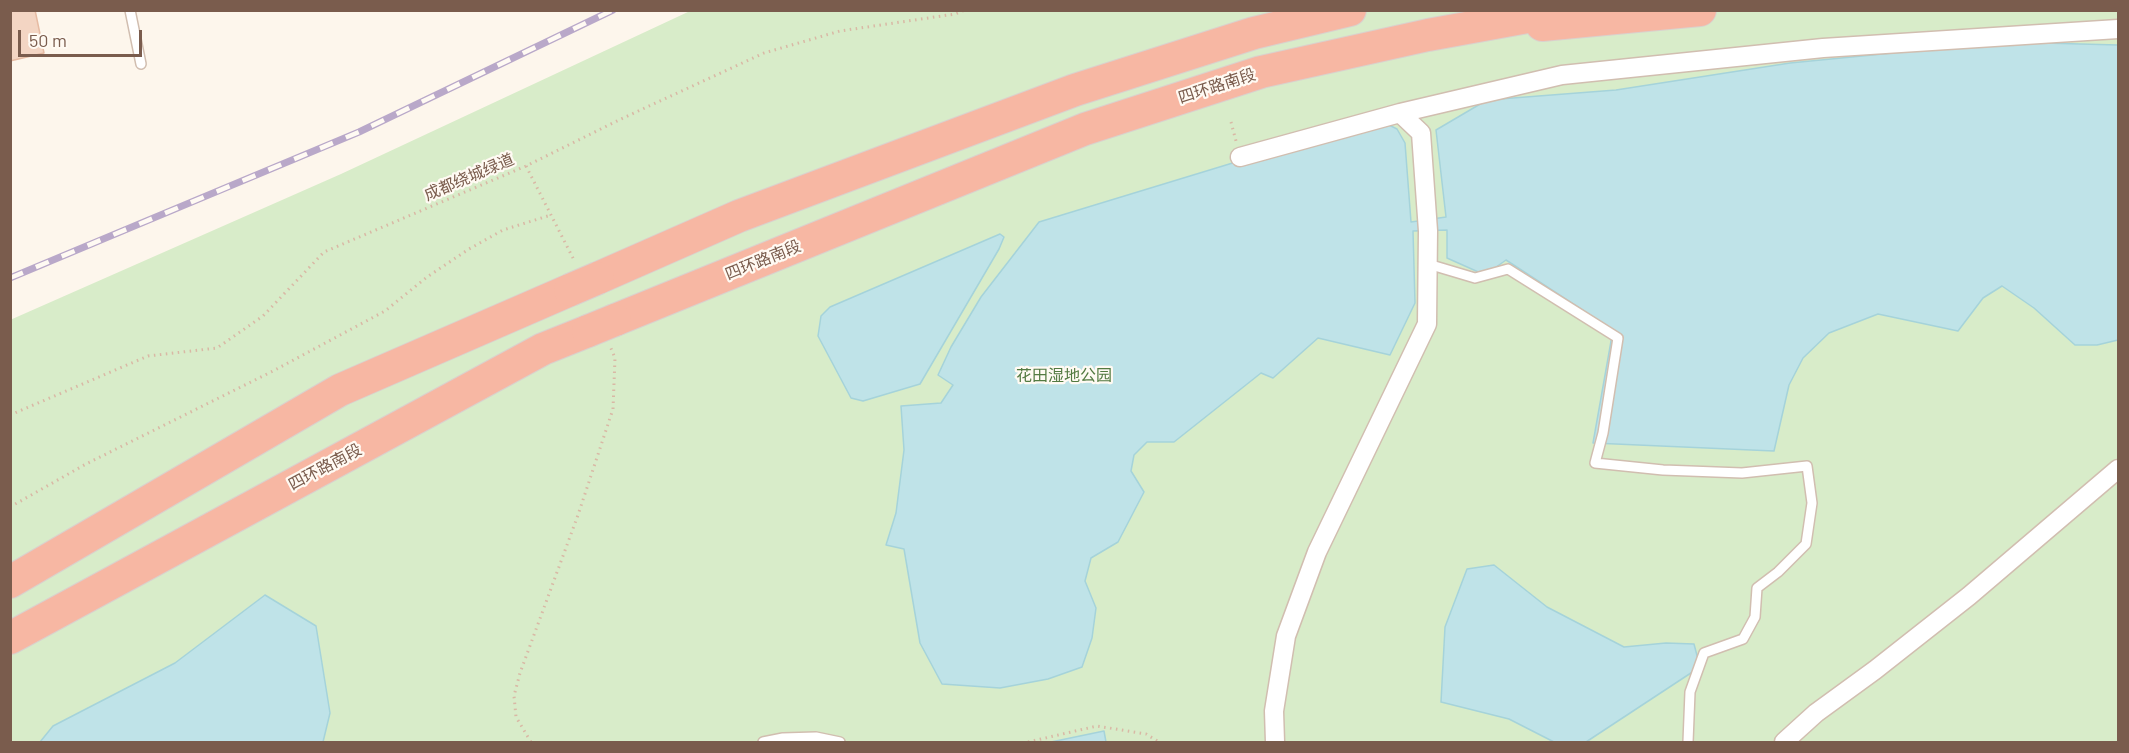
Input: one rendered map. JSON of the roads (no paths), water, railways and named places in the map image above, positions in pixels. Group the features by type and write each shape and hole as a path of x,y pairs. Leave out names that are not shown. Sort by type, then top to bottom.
{"highway":[{"path":"10,582 340,390 581,276 1075,90 1254,33 1350,10"},
{"name":"四环路南段","path":"10,638 543,349 604,332 1085,129 1261,72 1428,35 1566,10"},
{"path":"1428,35 1700,10"}],"street":[{"path":"1240,157 1400,113 1562,75 1823,48 2118,29"},
{"path":"1275,742 1275,711 1286,636 1317,552 1427,324 1428,225 1421,133 1400,113"},
{"path":"1784,742 1816,713 1970,596 2118,469"}],"lane":[{"path":"129,10 141,64"},
{"path":"1428,264 1475,278 1508,269 1618,338 1604,434 1595,463 1663,470 1742,473 1807,466 1812,503 1806,544 1778,572 1757,588 1755,617 1743,639 1704,653 1690,692 1688,742"},
{"path":"763,742 783,738 816,737 840,742"}],"water":[{"path":"2006,42 2118,45 2118,340 2097,345 2075,345 2034,308 2002,286 1983,298 1958,331 1878,314 1829,333 1803,358 1789,385 1774,451 1593,443 1613,330 1506,260 1485,275 1447,258 1447,230 1413,231 1415,303 1390,355 1318,338 1273,378 1261,373 1174,442 1147,442 1134,455 1131,471 1144,492 1118,542 1091,558 1085,581 1096,608 1092,638 1082,667 1048,679 1000,688 942,684 920,643 904,549 886,545 896,513 904,450 901,406 941,403 953,385 938,375 951,347 981,297 1039,222 1377,119 1397,129 1405,143 1411,222 1446,217 1436,130 1487,100 1616,90 1790,63"},
{"path":"1000,234 1004,237 999,249 920,384 863,401 851,398 818,336 821,316 830,307"},
{"path":"1494,565 1547,607 1624,647 1666,643 1694,644 1700,667 1586,742 1554,742 1509,719 1441,702 1445,627 1467,569"},
{"path":"265,595 316,626 330,713 323,742 40,742 53,726 175,663"},
{"path":"1104,731 1106,742 1051,742"}],"railway":[{"path":"10,278 359,132 613,10"}],"park label":[{"name":"花田湿地公园","path":"1064,376"}]}
